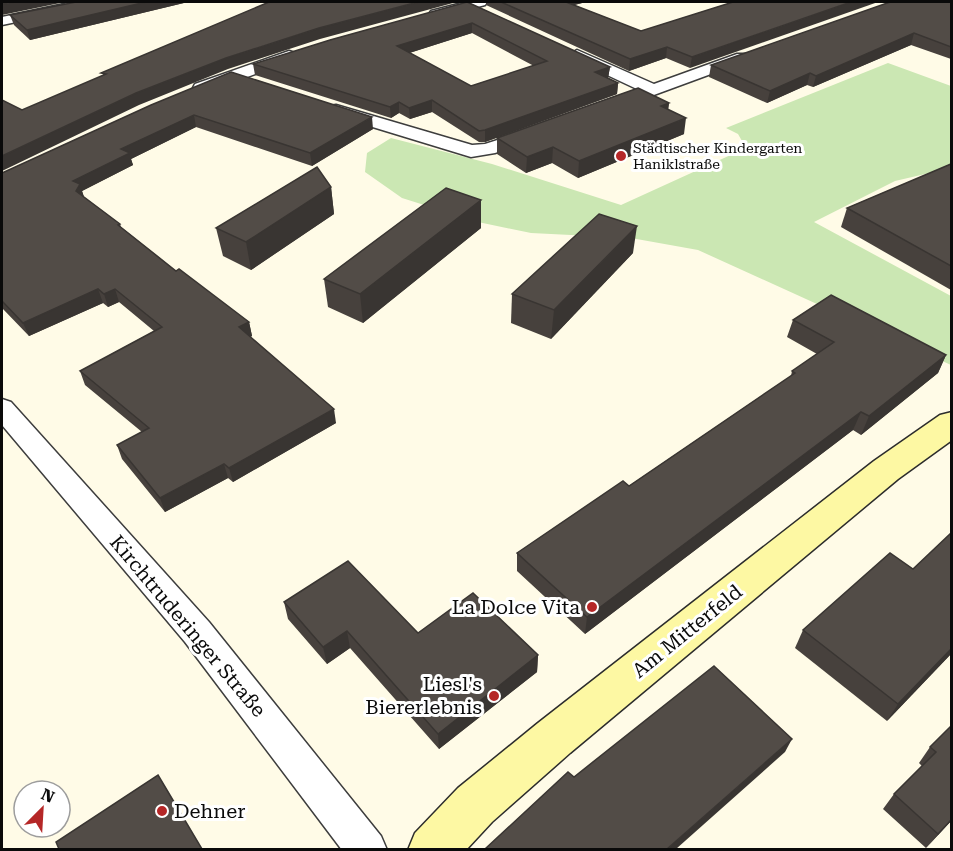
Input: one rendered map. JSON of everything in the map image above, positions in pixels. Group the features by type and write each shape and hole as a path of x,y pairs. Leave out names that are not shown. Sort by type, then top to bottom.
{"street":[{"path":"2,21 92,2"},
{"path":"422,18 470,3 491,15"},
{"path":"566,50 653,90"},
{"path":"594,112 762,50"},
{"path":"187,94 233,75 304,52"},
{"path":"233,75 258,85"},
{"path":"318,105 471,151 488,149 552,127"},
{"name":"Kirchtruderinger Straße","path":"2,408 196,632 366,849"},
{"name":"Am Mitterfeld","path":"432,849 475,805 554,738 886,470 951,423"}],"green space":[{"path":"888,63 951,86 951,168 895,181 814,222 951,296 951,365 698,250 631,238 531,233 478,222 402,198 365,172 367,153 391,138 492,164 621,205 746,148 738,134 726,128"}],"building":[{"path":"76,2 146,2 27,30 10,15"},
{"path":"269,2 418,2 319,28 226,58 136,93 2,156 2,100 22,110 106,74 101,73"},
{"path":"467,2 610,67 595,72 618,83 479,131 432,100 409,108 399,102 390,107 253,64","holes":["472,23 547,61 471,86 397,46"]},
{"path":"501,2 566,2 641,31 733,2 851,2 692,57 667,47 630,59"},
{"path":"890,2 951,2 951,47 914,33 816,76 810,73 770,91 711,65"},
{"path":"231,72 372,117 310,153 194,115 121,149 130,153 73,181 80,184 76,191 176,271 179,269 249,322 239,327 334,409 229,468 224,464 160,498 117,445 149,428 80,371 162,327 115,289 104,294 98,289 23,323 2,301 2,173 151,105"},
{"path":"638,88 669,103 661,106 686,118 579,161 553,147 527,157 497,138"},
{"path":"951,164 951,266 847,208"},
{"path":"317,167 331,187 246,242 216,228"},
{"path":"446,188 481,200 360,294 324,279"},
{"path":"599,214 637,226 554,310 512,294"},
{"path":"831,295 946,355 869,416 861,412 587,617 517,553 623,481 629,486 795,373 792,371 834,342 793,320"},
{"path":"951,533 951,649 898,704 803,630 890,553 913,569"},
{"path":"348,561 418,633 473,593 538,655 438,734 347,631 323,647 284,602"},
{"path":"714,666 792,739 667,849 485,849 568,772 574,777"},
{"path":"951,726 951,820 938,834 894,794 936,752 930,747"},
{"path":"158,775 202,849 59,849 56,842 61,839 72,839 72,831"}],"place":[{"name":"Städtischer Kindergarten Haniklstraße","path":"621,156"},
{"name":"La Dolce Vita","path":"592,607"},
{"name":"Liesl's Biererlebnis","path":"494,696"},
{"name":"Dehner","path":"162,811"}]}
